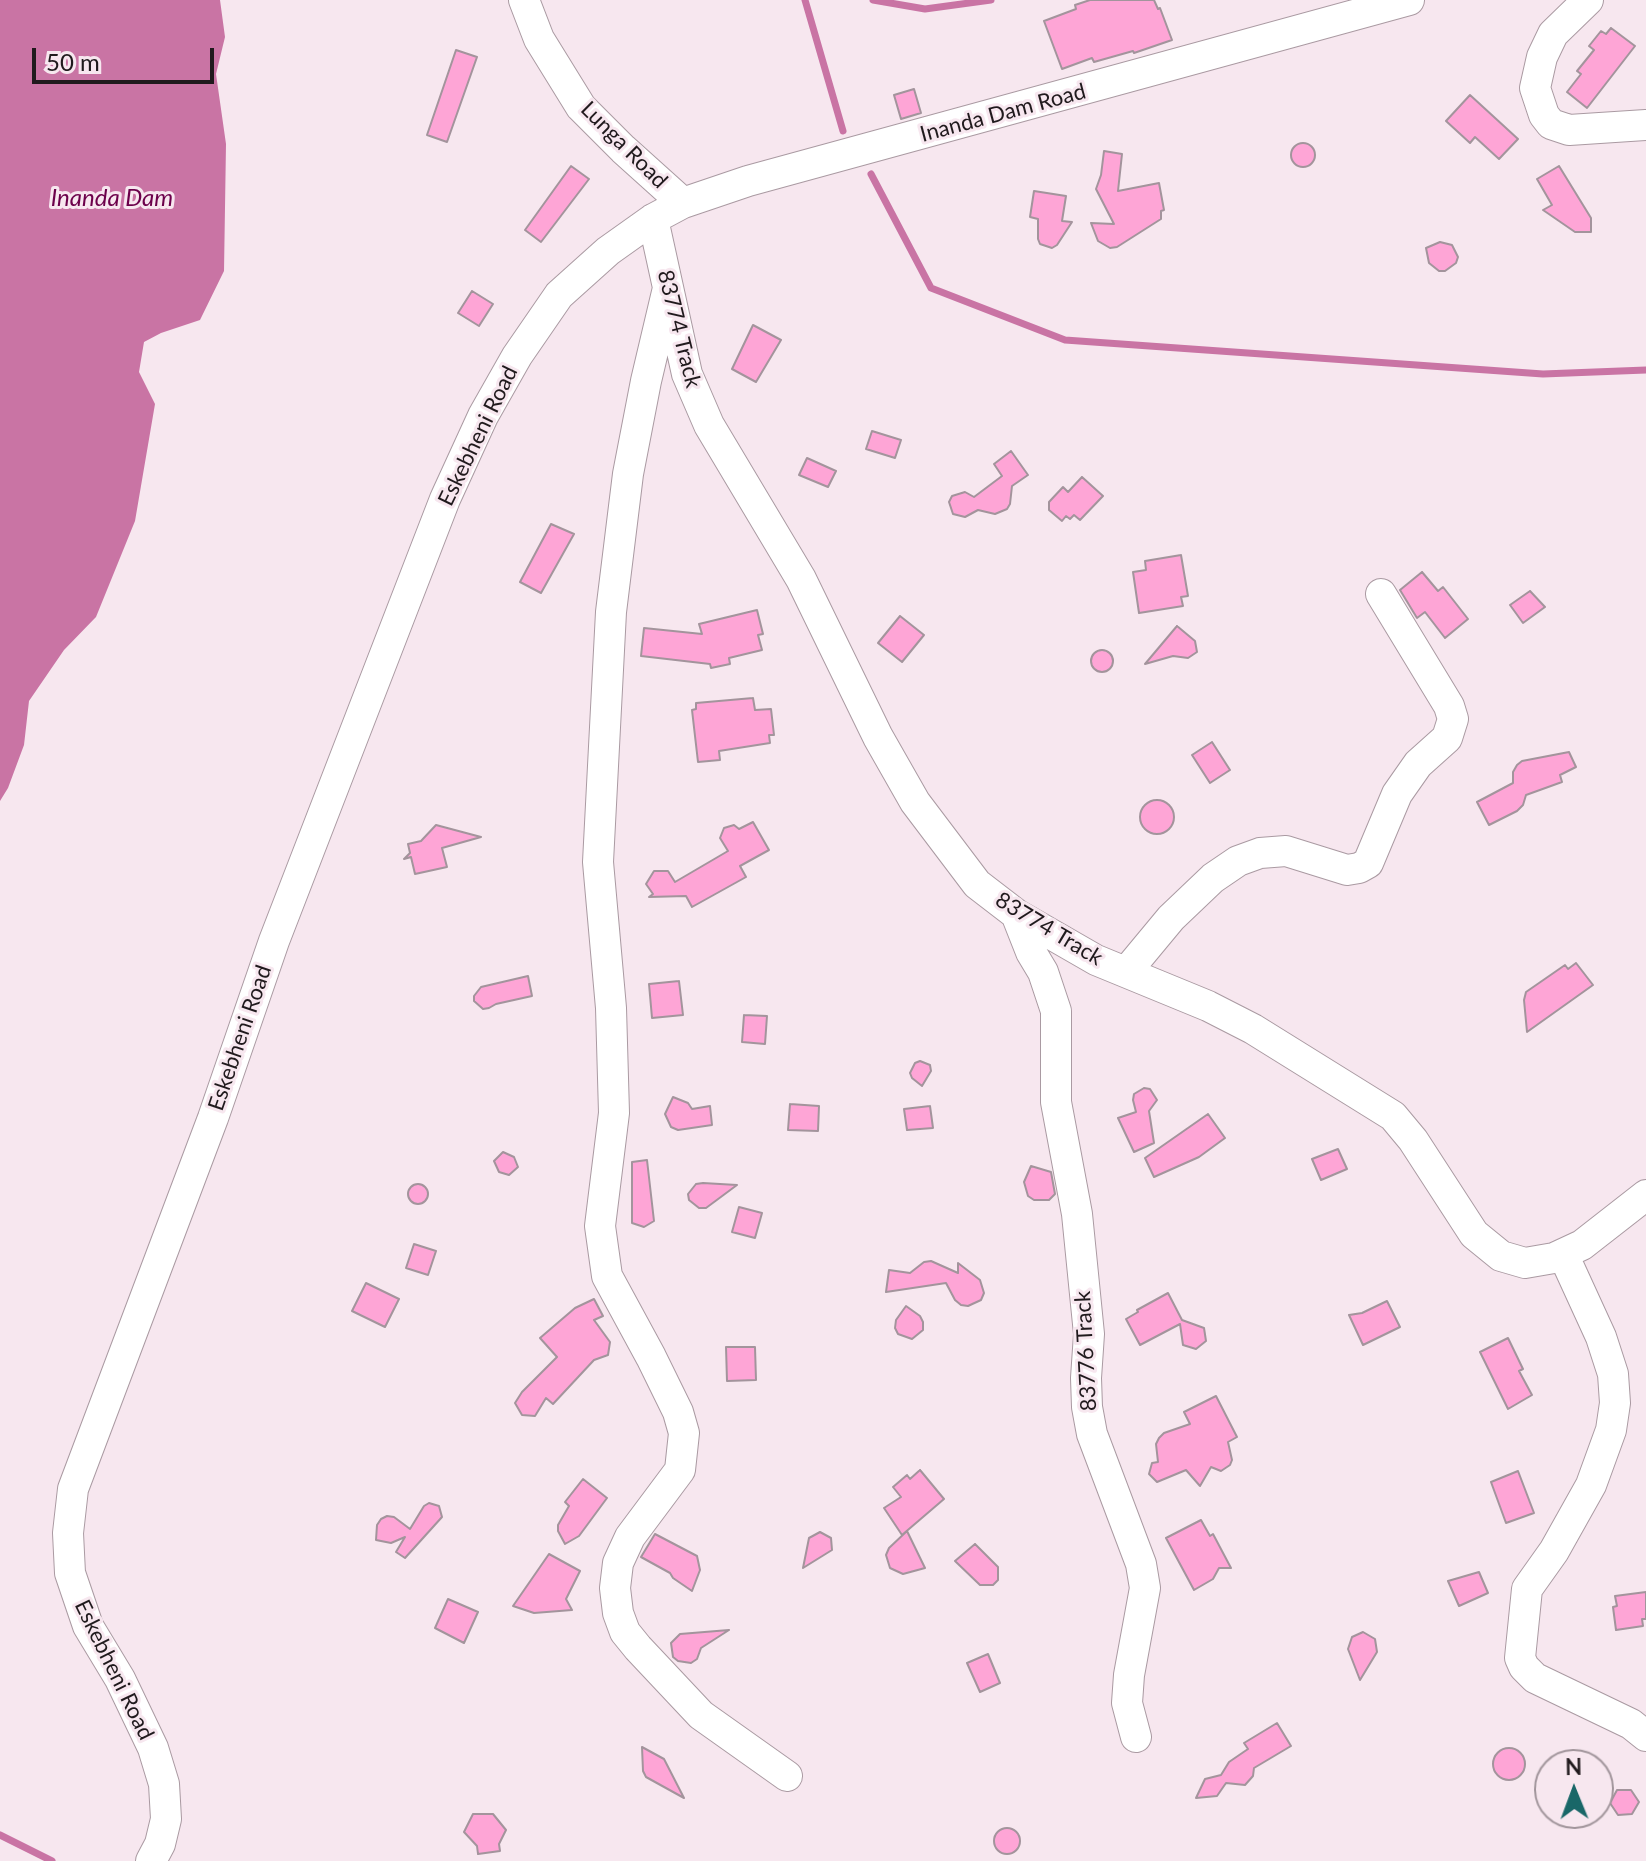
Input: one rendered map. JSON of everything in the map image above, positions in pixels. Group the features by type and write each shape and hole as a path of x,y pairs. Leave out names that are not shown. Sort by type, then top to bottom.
{"street":[{"name":"Lunga Road","path":"524,0 539,39 581,107 683,203"},
{"name":"Inanda Dam Road","path":"608,251 653,219 683,203 748,181 1409,0"},
{"path":"1588,0 1553,34 1542,57 1535,88 1538,102 1551,124 1569,130 1646,125"},
{"name":"83774 Track","path":"653,219 687,374 709,425 801,579 878,737 915,802 977,884 1016,914 1096,960 1127,971 1253,1029 1393,1116 1413,1140 1474,1234 1501,1256 1525,1263 1554,1258 1582,1245 1646,1195"},
{"name":"Eskebheni Road","path":"151,1861 160,1844 166,1819 164,1784 153,1748 88,1626 70,1573 68,1533 73,1489 213,1118 274,941 445,499 483,416 517,356 559,295 608,251"},
{"path":"668,288 628,474 611,612 598,862 611,1008 614,1113 600,1226 607,1276 678,1412 684,1433 680,1470 630,1537 618,1563 615,1588 618,1613 625,1632 638,1648 701,1715 787,1776"},
{"path":"1127,971 1171,918 1213,878 1238,861 1260,853 1286,851 1347,870 1368,863 1397,794 1418,764 1447,738 1453,719 1449,706 1381,594"},
{"name":"83776 Track","path":"1016,914 1046,980 1056,1011 1056,1102 1077,1214 1089,1334 1087,1407 1092,1434 1141,1564 1145,1588 1127,1703 1136,1737"},
{"path":"1563,1254 1601,1337 1613,1374 1615,1403 1611,1430 1591,1485 1554,1551 1527,1589 1520,1658 1535,1678 1631,1724 1646,1736"}],"water":[{"name":"Inanda Dam","path":"0,0 220,0 225,37 216,74 226,144 224,271 200,320 144,342 139,372 155,404 135,521 96,617 64,650 29,701 24,745 0,801"}],"building":[{"path":"1090,0 1154,0 1172,40 1094,62 1092,58 1062,69 1044,21"},
{"path":"1611,28 1635,46 1587,108 1567,92 1581,74 1577,71 1594,50 1589,46 1601,31 1606,34"},
{"path":"456,50 477,57 447,142 427,135"},
{"path":"914,89 921,113 901,119 894,95"},
{"path":"1470,95 1518,139 1499,159 1475,137 1470,143 1446,121"},
{"path":"1303,143 1311,147 1315,155 1311,163 1303,167 1295,163 1291,155 1295,147"},
{"path":"1104,151 1122,154 1118,191 1159,183 1164,210 1161,211 1161,219 1117,247 1110,248 1098,241 1091,223 1114,224 1096,189"},
{"path":"571,166 589,179 541,242 525,230"},
{"path":"1559,166 1591,218 1591,232 1575,232 1543,210 1552,205 1537,179"},
{"path":"1034,191 1066,196 1062,221 1072,222 1052,248 1040,244 1038,219 1030,217"},
{"path":"1440,242 1452,245 1458,257 1456,263 1445,271 1439,271 1429,263 1426,248"},
{"path":"472,291 493,304 479,326 458,313"},
{"path":"753,325 781,340 756,382 732,369"},
{"path":"872,431 901,440 895,458 866,449"},
{"path":"1011,451 1028,475 1012,486 1007,509 995,514 978,510 965,517 953,514 949,502 952,496 965,492 974,497 1002,476 994,464"},
{"path":"807,458 836,471 828,487 799,475"},
{"path":"1082,477 1103,496 1080,520 1074,515 1070,519 1066,516 1062,521 1049,510 1049,502 1063,487 1068,492"},
{"path":"551,524 574,534 541,593 520,582"},
{"path":"1181,555 1188,596 1181,597 1183,606 1139,613 1133,572 1146,570 1145,561"},
{"path":"1422,572 1438,591 1443,587 1468,619 1445,638 1425,612 1417,618 1400,590"},
{"path":"1530,591 1545,607 1523,623 1510,605"},
{"path":"757,610 763,634 758,635 762,650 729,658 730,664 711,668 710,664 641,656 644,628 702,634 699,624"},
{"path":"900,616 924,635 902,662 878,643"},
{"path":"1177,626 1195,641 1197,652 1188,658 1173,656 1145,664"},
{"path":"1102,650 1110,653 1113,661 1110,669 1102,672 1094,669 1091,661 1094,653"},
{"path":"753,698 755,710 771,709 774,735 769,735 770,743 719,751 720,760 698,762 692,710 696,709 696,703"},
{"path":"1212,742 1230,770 1210,783 1192,755"},
{"path":"1569,752 1576,767 1560,775 1562,782 1526,795 1517,811 1489,825 1477,802 1513,783 1517,765 1522,761"},
{"path":"1157,800 1169,805 1174,817 1169,829 1157,834 1145,829 1140,817 1145,805"},
{"path":"753,822 769,850 740,866 746,877 692,907 686,896 649,897 653,894 646,884 654,871 668,871 675,882 728,851 720,838 724,828 734,825 739,829"},
{"path":"436,825 481,837 442,848 447,867 415,874 411,857 404,859 410,853 408,844 421,841"},
{"path":"1576,963 1593,985 1527,1032 1526,992 1565,965 1568,969"},
{"path":"528,976 532,996 483,1009 474,1001 481,987"},
{"path":"679,981 683,1015 652,1018 649,984"},
{"path":"744,1015 767,1016 765,1044 742,1042"},
{"path":"920,1061 930,1065 931,1071 922,1086 910,1073 915,1063"},
{"path":"1144,1088 1150,1089 1157,1100 1149,1111 1154,1143 1134,1152 1118,1118 1136,1112 1134,1094"},
{"path":"673,1097 688,1103 692,1109 710,1106 712,1125 678,1130 671,1127 665,1114"},
{"path":"790,1104 819,1106 818,1131 788,1130"},
{"path":"930,1106 933,1128 907,1130 904,1109"},
{"path":"1208,1114 1225,1138 1199,1157 1154,1177 1145,1158"},
{"path":"1338,1149 1347,1169 1321,1180 1312,1159"},
{"path":"503,1152 514,1157 518,1167 509,1175 499,1172 494,1161"},
{"path":"647,1160 654,1221 644,1227 632,1223 632,1162"},
{"path":"1031,1166 1051,1172 1055,1194 1049,1200 1034,1200 1028,1196 1024,1182"},
{"path":"414,1184 422,1184 428,1194 422,1204 414,1204 408,1198 408,1190"},
{"path":"696,1184 737,1185 706,1208 699,1208 689,1200 688,1194"},
{"path":"739,1207 762,1213 755,1238 732,1232"},
{"path":"414,1244 436,1251 428,1275 406,1268"},
{"path":"931,1261 958,1273 958,1263 980,1280 984,1293 981,1300 968,1306 961,1305 946,1283 886,1292 889,1270 910,1273 924,1262"},
{"path":"366,1283 399,1299 385,1327 352,1311"},
{"path":"1168,1293 1182,1320 1204,1328 1206,1341 1196,1349 1183,1345 1180,1324 1140,1345 1126,1319"},
{"path":"594,1299 603,1316 594,1320 610,1342 608,1355 594,1360 553,1404 546,1398 535,1416 522,1415 515,1403 557,1357 540,1338 575,1308"},
{"path":"1387,1301 1400,1327 1363,1345 1349,1315 1362,1313"},
{"path":"906,1306 923,1322 923,1330 912,1339 898,1334 895,1328 896,1320"},
{"path":"1508,1338 1523,1369 1519,1371 1532,1395 1508,1409 1480,1352"},
{"path":"726,1347 755,1347 756,1380 727,1381"},
{"path":"1216,1396 1237,1437 1228,1442 1232,1460 1230,1465 1221,1471 1211,1467 1200,1486 1186,1470 1157,1482 1149,1474 1152,1463 1158,1462 1156,1444 1159,1438 1164,1433 1190,1424 1184,1412"},
{"path":"920,1470 944,1499 902,1535 884,1508 901,1497 893,1487 907,1475 910,1479"},
{"path":"1518,1471 1534,1513 1506,1523 1491,1482"},
{"path":"583,1479 607,1498 579,1536 565,1544 558,1525 569,1506 565,1502"},
{"path":"429,1503 439,1506 442,1517 405,1558 396,1552 405,1537 391,1543 376,1540 377,1525 381,1519 394,1517 410,1529"},
{"path":"1201,1520 1210,1536 1213,1534 1231,1568 1219,1568 1213,1579 1194,1590 1166,1538"},
{"path":"907,1531 925,1568 903,1574 890,1568 886,1555"},
{"path":"820,1532 831,1538 832,1550 803,1568 809,1538"},
{"path":"655,1534 697,1556 700,1570 692,1591 670,1573 641,1557"},
{"path":"975,1544 998,1567 998,1580 993,1585 980,1585 955,1561"},
{"path":"549,1554 580,1571 566,1599 572,1610 534,1613 513,1606"},
{"path":"1479,1572 1488,1593 1459,1606 1448,1581"},
{"path":"1646,1592 1643,1626 1616,1630 1615,1596"},
{"path":"448,1599 478,1612 464,1643 435,1628"},
{"path":"729,1630 701,1648 697,1659 691,1663 673,1657 671,1643 680,1634"},
{"path":"1363,1632 1375,1639 1377,1652 1360,1680 1348,1649 1352,1637"},
{"path":"988,1654 1000,1683 980,1692 967,1663"},
{"path":"1277,1723 1291,1746 1254,1768 1253,1776 1245,1785 1226,1783 1217,1796 1196,1798 1205,1779 1221,1775 1229,1762 1248,1749 1244,1743"},
{"path":"642,1747 664,1759 684,1798 646,1777"},
{"path":"1509,1748 1521,1752 1525,1764 1521,1776 1509,1780 1497,1776 1493,1764 1497,1752"},
{"path":"1617,1790 1631,1790 1639,1802 1632,1814 1618,1815 1614,1809"},
{"path":"473,1814 493,1814 506,1830 499,1844 500,1851 478,1854 477,1846 464,1832"},
{"path":"1007,1828 1016,1832 1020,1841 1016,1850 1007,1854 998,1850 994,1841 998,1832"}],"waterway":[{"path":"805,0 843,131"},
{"path":"873,0 925,9 991,0"},
{"path":"871,174 931,288 1065,340 1543,374 1646,370"},
{"path":"0,1835 52,1861"}]}
